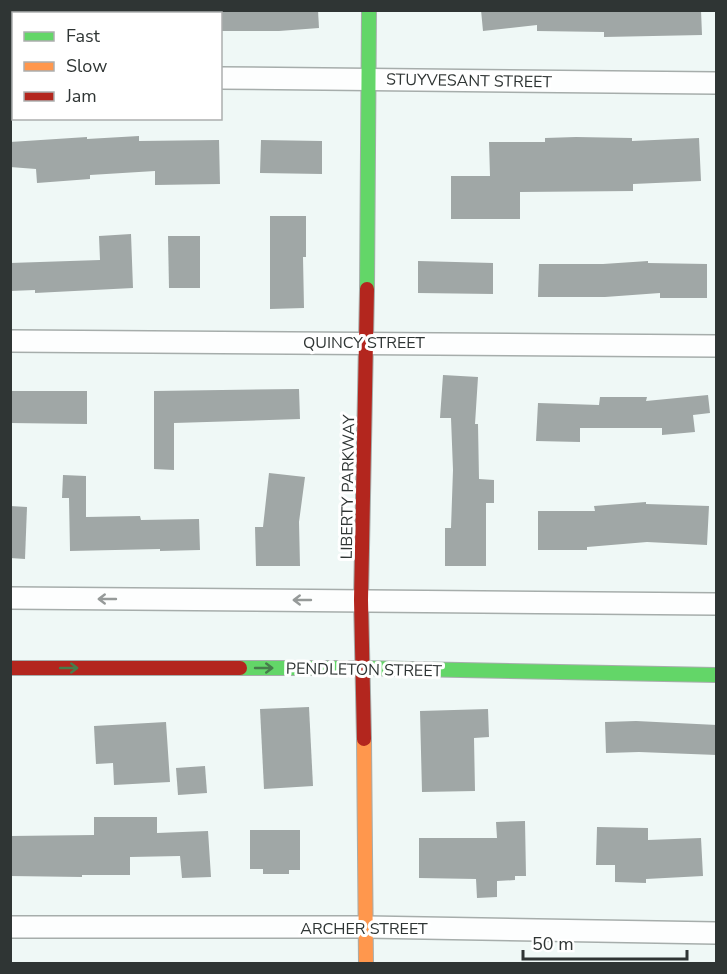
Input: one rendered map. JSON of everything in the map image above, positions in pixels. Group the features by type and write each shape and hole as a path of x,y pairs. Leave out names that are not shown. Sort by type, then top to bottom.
{"street":[{"name":"LIBERTY PARKWAY","path":"366,963 361,600 367,342 369,10"},
{"name":"STUYVESANT STREET","path":"222,78 717,83"},
{"name":"QUINCY STREET","path":"10,341 717,346"},
{"path":"10,598 717,604"},
{"name":"PENDLETON STREET","path":"10,668 362,668 717,675"},
{"name":"ARCHER STREET","path":"10,927 367,927 717,933"}],"building":[{"path":"220,10 318,10 319,28 222,31 222,12"},
{"path":"481,10 701,10 702,35 604,37 604,32 537,31 537,25 483,31"},
{"path":"139,136 139,141 219,140 220,184 155,185 155,171 90,175 90,179 37,183 36,169 10,167 10,142"},
{"path":"545,138 632,138 632,141 699,138 701,181 633,184 633,191 520,192 520,219 451,219 451,176 490,176 489,142 545,142"},
{"path":"261,140 322,141 322,174 260,173"},
{"path":"270,216 306,216 306,257 303,257 304,308 270,309"},
{"path":"131,234 133,288 35,293 35,290 10,291 10,263 100,260 99,236"},
{"path":"168,236 200,236 200,288 169,288"},
{"path":"418,261 493,263 493,294 418,293"},
{"path":"648,261 648,263 707,264 707,298 660,298 660,293 605,297 538,297 539,264"},
{"path":"443,375 478,377 475,424 478,424 479,479 494,480 494,503 486,503 486,566 445,566 445,528 451,528 453,470 451,418 440,418"},
{"path":"299,389 300,419 174,423 174,470 154,469 154,391"},
{"path":"10,391 87,391 87,424 10,423"},
{"path":"708,395 710,413 693,415 695,432 662,435 662,428 580,428 580,442 536,441 538,403 599,405 600,397 647,397 646,401"},
{"path":"269,473 305,477 299,522 300,566 256,566 255,527 263,527"},
{"path":"63,475 86,476 86,517 140,516 141,520 199,519 200,550 70,551 69,498 62,498"},
{"path":"646,502 646,504 709,506 707,545 647,542 587,547 587,550 538,550 538,511 595,511 594,506"},
{"path":"10,506 27,507 25,559 10,558"},
{"path":"309,707 313,786 264,789 260,709"},
{"path":"488,709 489,737 474,738 475,791 422,792 420,711"},
{"path":"636,721 717,725 717,755 606,753 605,722"},
{"path":"166,722 170,782 114,785 113,763 96,764 94,726"},
{"path":"205,766 207,793 178,795 176,768"},
{"path":"94,817 157,817 157,833 208,831 211,877 182,878 180,856 130,857 130,875 10,876 10,836 94,835"},
{"path":"525,821 526,876 515,876 515,880 497,881 497,897 477,898 476,879 419,878 419,838 497,838 496,822"},
{"path":"597,827 648,828 648,840 701,838 703,876 646,879 646,883 615,882 615,865 596,865"},
{"path":"250,830 300,830 300,870 289,870 289,874 263,874 263,869 250,869"}],"traffic: fast":[{"path":"367,289 369,10"},
{"path":"240,668 716,675"}],"traffic: slow":[{"path":"364,739 366,964"}],"traffic: jam":[{"path":"364,739 361,600 367,289"},
{"path":"10,668 240,668"}]}
